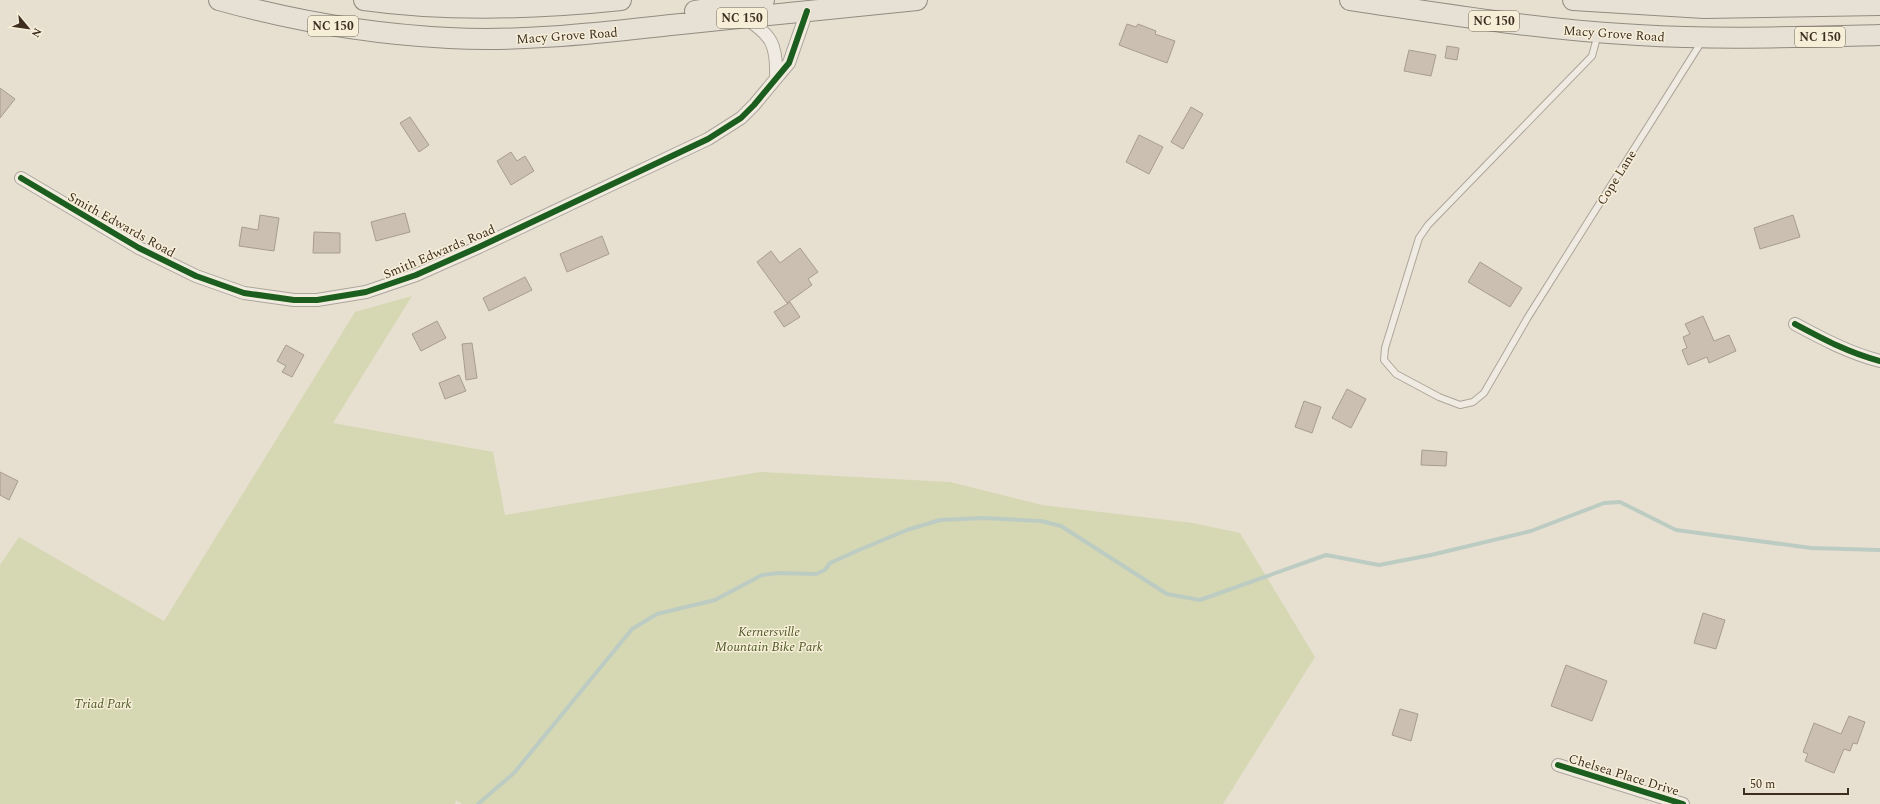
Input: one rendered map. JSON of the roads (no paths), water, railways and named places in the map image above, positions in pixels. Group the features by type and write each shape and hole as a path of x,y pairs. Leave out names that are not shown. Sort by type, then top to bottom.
{"main road":[{"name":"Macy Grove Road","path":"219,0 277,15 332,26 407,36 486,39 568,36 917,0"},
{"name":"NC 150","path":"364,0 410,5 487,9 525,8 621,0"},
{"path":"568,36 736,3 764,0"},
{"name":"Macy Grove Road","path":"1350,0 1512,24 1598,33 1704,38 1880,35"},
{"path":"1573,0 1642,5 1728,8 1880,5"},
{"path":"1759,38 1880,22"}],"street":[{"name":"Smith Edwards Road","path":"21,178 139,248 220,286 244,293 294,300 342,297 372,290 416,275 479,247 708,139 741,118 754,105 789,63 807,12"},
{"path":"745,18 758,26 771,40 776,59 776,77"},
{"path":"1795,324 1828,342 1880,361"},
{"name":"Chelsea Place Drive","path":"1558,765 1683,804"}],"lane":[{"name":"Cope Lane","path":"1598,33 1592,56 1428,225 1419,238 1385,348 1384,360 1396,374 1439,397 1460,406 1473,402 1484,393 1528,317 1704,38"}],"waterway":[{"path":"478,804 514,773 632,629 657,614 715,600 762,575 779,573 816,574 825,570 830,563 859,550 907,530 940,520 984,518 1041,521 1061,526 1167,594 1200,600 1326,555 1379,565 1431,555 1531,531 1604,503 1620,502 1676,530 1811,548 1880,550"}],"park label":[{"name":"Kernersville Mountain Bike Park","path":"769,638"},
{"name":"Triad Park","path":"103,703"}]}
